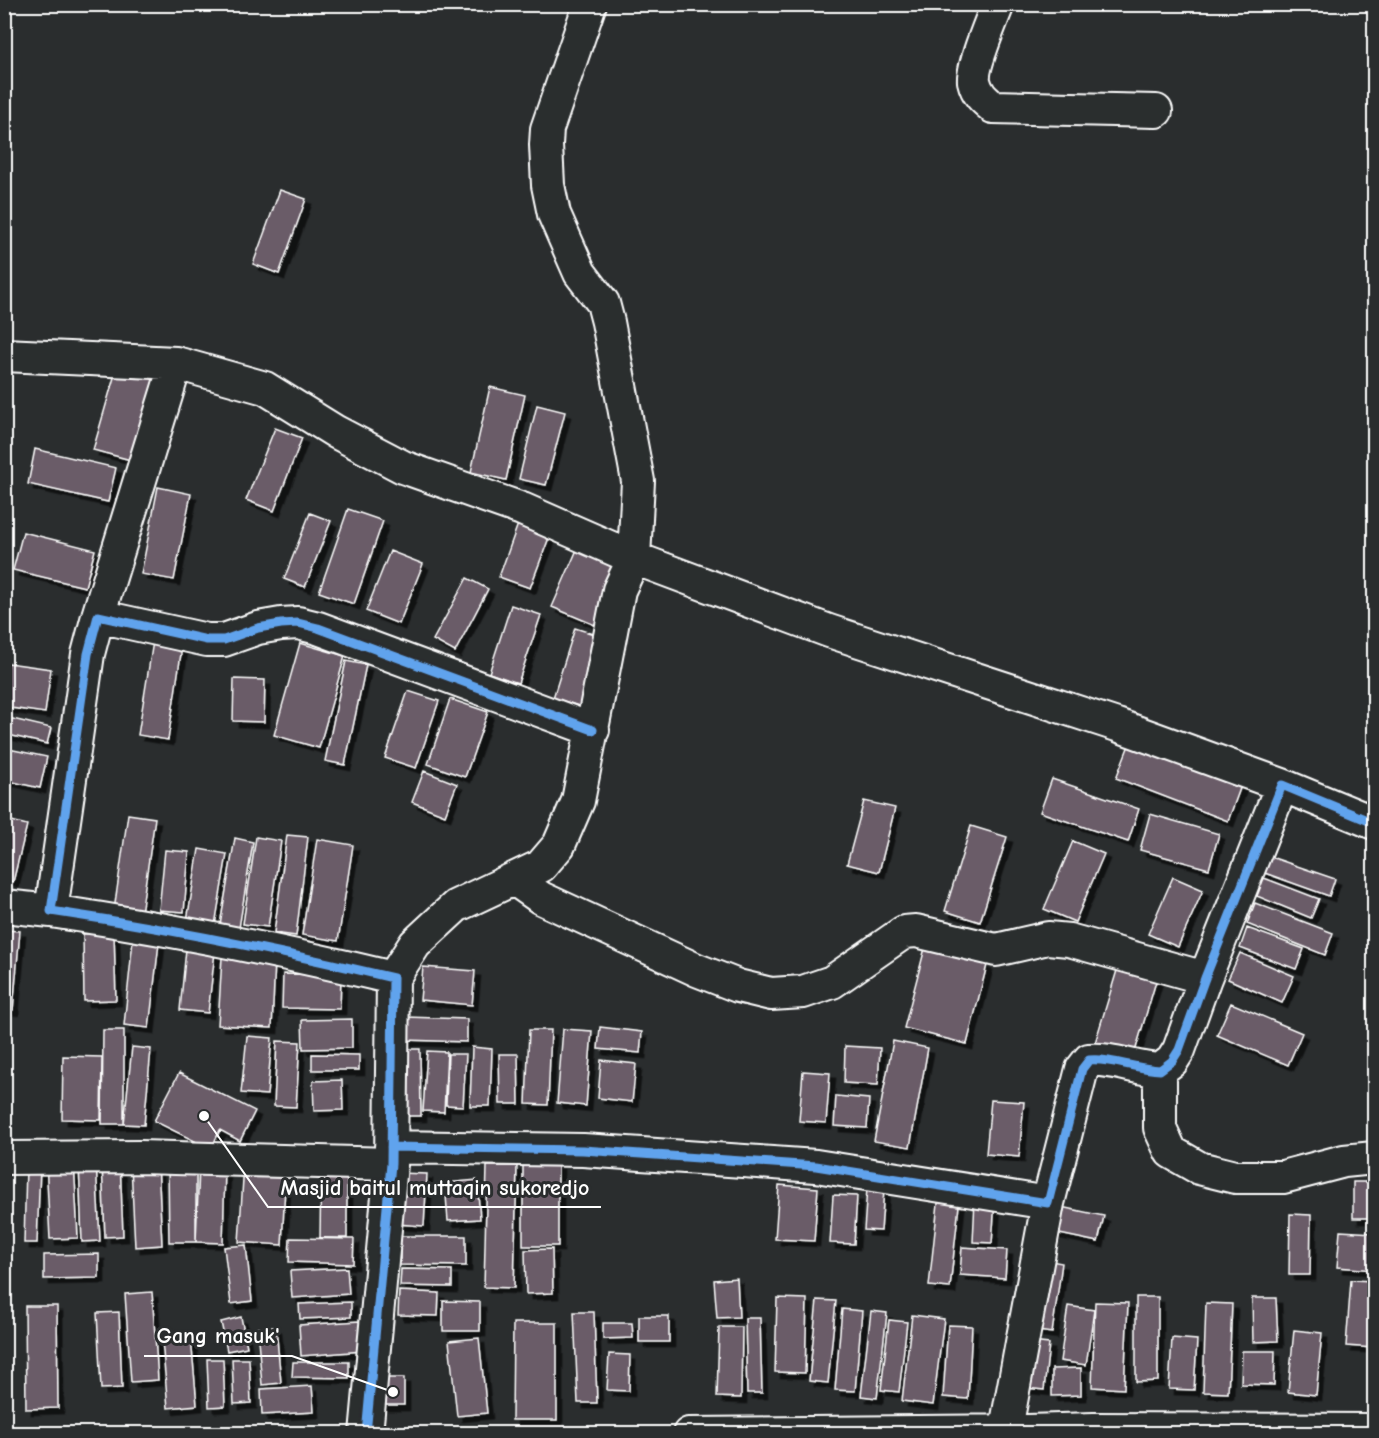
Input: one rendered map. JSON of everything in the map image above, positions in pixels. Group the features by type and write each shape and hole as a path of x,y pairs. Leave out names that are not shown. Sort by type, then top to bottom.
{"street":[{"path":"366,1434 391,1156 393,978 415,944 456,906 541,866 559,845 579,801 619,590 634,558 638,481 608,322 603,303 580,273 554,214 548,185 547,129 590,4"},
{"path":"998,4 989,26 974,80 981,98 993,107 1156,111"},
{"path":"4,355 176,363 265,388 336,432 403,468 522,509 634,558 829,631 1117,725 1282,785 1374,824"},
{"path":"51,911 88,654 176,363"},
{"path":"98,616 207,640 224,640 258,628 298,623 318,628 593,730"},
{"path":"1282,785 1205,978 1179,1050 1160,1071 1160,1128 1172,1152 1199,1168 1235,1177 1283,1177 1344,1161 1374,1158"},
{"path":"514,879 541,898 697,970 738,986 771,994 803,992 832,982 904,932 916,931 996,950 1048,938 1069,940 1205,978"},
{"path":"4,906 95,917 283,952 393,978"},
{"path":"1005,1433 1048,1203 1082,1069 1089,1060 1098,1059 1140,1069 1160,1071"},
{"path":"4,1158 391,1156 583,1150 816,1166 1048,1203"},
{"path":"689,1434 1005,1433 1094,1429 1374,1430"}],"building":[{"path":"280,190 306,199 279,274 253,264"},
{"path":"119,360 156,371 131,460 93,450"},
{"path":"490,387 525,395 506,480 471,472"},
{"path":"537,405 565,412 546,485 519,479"},
{"path":"275,428 302,438 274,511 246,500"},
{"path":"35,449 116,468 108,502 28,484"},
{"path":"158,487 191,494 174,580 141,574"},
{"path":"348,509 383,521 354,604 319,592"},
{"path":"310,513 331,521 305,587 284,579"},
{"path":"518,524 550,535 530,588 499,577"},
{"path":"23,532 95,550 85,587 13,570"},
{"path":"579,545 622,564 595,625 552,607"},
{"path":"390,551 423,564 399,624 366,611"},
{"path":"467,578 488,589 455,652 433,640"},
{"path":"511,605 541,615 518,683 489,673"},
{"path":"575,628 603,637 582,707 553,698"},
{"path":"154,635 183,640 168,740 138,735"},
{"path":"300,643 345,656 319,748 274,735"},
{"path":"346,661 366,665 345,765 325,761"},
{"path":"8,663 51,669 45,713 4,707"},
{"path":"234,679 265,680 264,722 233,721"},
{"path":"408,691 439,701 416,768 385,758"},
{"path":"450,699 488,712 465,777 428,764"},
{"path":"4,717 51,728 47,744 4,734"},
{"path":"1131,740 1242,783 1228,821 1116,778"},
{"path":"4,748 47,757 40,788 4,780"},
{"path":"424,771 457,784 445,815 412,802"},
{"path":"1052,779 1139,809 1128,842 1040,812"},
{"path":"864,801 895,808 879,872 847,864"},
{"path":"128,814 155,818 141,913 114,910"},
{"path":"1150,814 1219,834 1209,869 1140,850"},
{"path":"4,819 27,825 13,882 4,879"},
{"path":"971,826 1007,837 980,922 945,911"},
{"path":"287,835 308,837 296,936 274,933"},
{"path":"256,837 281,841 268,927 243,924"},
{"path":"235,838 253,842 239,928 220,925"},
{"path":"317,839 353,845 338,941 302,935"},
{"path":"1073,841 1104,854 1075,922 1044,909"},
{"path":"199,849 227,854 214,931 186,927"},
{"path":"165,850 189,852 184,912 159,910"},
{"path":"1265,855 1335,879 1329,896 1259,871"},
{"path":"1173,877 1203,890 1178,947 1148,934"},
{"path":"1264,878 1319,899 1311,918 1257,896"},
{"path":"1255,903 1333,933 1325,955 1247,924"},
{"path":"1247,928 1304,949 1296,969 1240,948"},
{"path":"4,930 20,931 13,1010 4,1009"},
{"path":"114,933 116,1000 84,1001 83,934"},
{"path":"133,940 159,943 149,1028 124,1025"},
{"path":"925,948 987,965 967,1044 904,1028"},
{"path":"186,949 215,952 208,1013 180,1010"},
{"path":"1240,953 1294,976 1282,1003 1228,979"},
{"path":"222,957 275,960 272,1028 218,1025"},
{"path":"423,967 475,971 472,1005 420,1000"},
{"path":"1118,967 1157,978 1134,1055 1095,1043"},
{"path":"283,974 341,975 340,1009 282,1008"},
{"path":"1231,1003 1302,1033 1288,1065 1217,1035"},
{"path":"406,1017 467,1019 467,1042 405,1040"},
{"path":"352,1019 352,1048 303,1049 302,1020"},
{"path":"600,1027 642,1032 640,1053 598,1049"},
{"path":"563,1029 592,1031 586,1106 557,1103"},
{"path":"103,1030 124,1030 124,1124 102,1124"},
{"path":"529,1030 551,1030 548,1105 526,1104"},
{"path":"247,1036 272,1038 267,1095 241,1093"},
{"path":"277,1041 300,1042 296,1107 274,1106"},
{"path":"893,1041 928,1048 910,1147 874,1141"},
{"path":"845,1046 880,1048 878,1085 844,1083"},
{"path":"132,1047 151,1049 144,1125 124,1124"},
{"path":"472,1047 492,1049 490,1106 470,1106"},
{"path":"399,1049 420,1049 421,1116 400,1116"},
{"path":"427,1051 447,1052 444,1112 423,1111"},
{"path":"312,1054 359,1055 359,1070 312,1070"},
{"path":"448,1054 466,1054 463,1106 446,1105"},
{"path":"499,1054 518,1054 519,1104 500,1104"},
{"path":"63,1056 102,1057 101,1120 62,1119"},
{"path":"601,1060 636,1064 632,1102 598,1098"},
{"path":"803,1071 830,1073 826,1123 799,1121"},
{"path":"179,1073 255,1111 240,1141 220,1130 211,1149 154,1121"},
{"path":"342,1080 343,1110 314,1111 313,1081"},
{"path":"836,1096 869,1099 867,1128 834,1126"},
{"path":"991,1100 1024,1102 1019,1157 986,1154"},
{"path":"74,1160 78,1238 50,1239 46,1161"},
{"path":"120,1160 123,1236 105,1237 102,1161"},
{"path":"96,1161 100,1241 82,1242 79,1162"},
{"path":"158,1163 162,1245 135,1247 131,1165"},
{"path":"244,1163 286,1166 282,1245 239,1242"},
{"path":"523,1164 558,1164 558,1246 523,1246"},
{"path":"168,1166 196,1166 196,1242 169,1242"},
{"path":"321,1166 347,1166 347,1238 320,1238"},
{"path":"487,1166 517,1166 514,1288 484,1287"},
{"path":"26,1167 40,1167 37,1243 24,1243"},
{"path":"199,1167 225,1168 223,1243 196,1242"},
{"path":"398,1173 427,1174 424,1226 396,1224"},
{"path":"477,1180 480,1219 448,1221 445,1183"},
{"path":"1353,1182 1374,1182 1374,1218 1353,1218"},
{"path":"779,1185 818,1188 814,1241 775,1239"},
{"path":"867,1188 884,1189 881,1231 864,1230"},
{"path":"939,1194 960,1196 950,1288 929,1286"},
{"path":"833,1195 857,1196 854,1244 830,1243"},
{"path":"975,1200 995,1201 992,1243 973,1242"},
{"path":"1056,1206 1104,1216 1098,1242 1050,1232"},
{"path":"1290,1214 1311,1215 1310,1275 1289,1275"},
{"path":"1340,1231 1374,1233 1374,1270 1337,1267"},
{"path":"400,1236 466,1236 466,1266 400,1265"},
{"path":"290,1238 354,1239 353,1264 289,1262"},
{"path":"246,1245 252,1301 231,1304 224,1247"},
{"path":"962,1247 1007,1250 1005,1278 960,1275"},
{"path":"552,1249 553,1293 526,1294 525,1250"},
{"path":"99,1254 99,1278 44,1279 44,1255"},
{"path":"1040,1259 1062,1263 1052,1333 1030,1330"},
{"path":"347,1268 349,1294 292,1298 290,1271"},
{"path":"401,1269 452,1270 452,1287 400,1286"},
{"path":"737,1278 739,1317 717,1318 714,1280"},
{"path":"1351,1280 1374,1281 1374,1348 1346,1346"},
{"path":"399,1291 439,1293 438,1316 398,1315"},
{"path":"152,1292 158,1380 131,1382 125,1294"},
{"path":"1136,1297 1158,1297 1158,1381 1136,1382"},
{"path":"777,1298 807,1299 805,1373 775,1372"},
{"path":"1252,1298 1276,1298 1278,1341 1253,1342"},
{"path":"817,1300 836,1301 828,1383 809,1381"},
{"path":"443,1301 480,1302 480,1331 443,1331"},
{"path":"351,1302 351,1317 300,1319 299,1304"},
{"path":"1095,1302 1128,1303 1124,1389 1092,1387"},
{"path":"1206,1303 1232,1304 1228,1393 1203,1392"},
{"path":"25,1306 57,1306 58,1408 26,1409"},
{"path":"1068,1306 1094,1310 1086,1365 1060,1361"},
{"path":"842,1309 862,1311 855,1391 835,1390"},
{"path":"871,1311 887,1313 877,1398 861,1396"},
{"path":"119,1312 122,1388 101,1389 97,1313"},
{"path":"574,1312 594,1312 597,1403 578,1403"},
{"path":"912,1315 944,1319 933,1405 902,1401"},
{"path":"639,1316 669,1316 669,1342 639,1342"},
{"path":"241,1317 247,1347 227,1351 221,1322"},
{"path":"745,1318 760,1318 762,1393 747,1393"},
{"path":"889,1320 907,1322 899,1392 881,1390"},
{"path":"360,1321 363,1351 301,1356 299,1325"},
{"path":"513,1323 557,1323 557,1420 512,1420"},
{"path":"603,1323 632,1323 633,1338 603,1339"},
{"path":"948,1325 972,1326 968,1399 943,1397"},
{"path":"276,1327 281,1383 262,1385 257,1328"},
{"path":"719,1327 742,1327 741,1398 717,1397"},
{"path":"1294,1330 1322,1333 1316,1395 1288,1392"},
{"path":"191,1338 197,1405 168,1408 162,1340"},
{"path":"479,1338 487,1413 457,1416 449,1341"},
{"path":"1172,1338 1197,1340 1194,1390 1169,1389"},
{"path":"1031,1342 1049,1344 1044,1390 1026,1388"},
{"path":"1242,1351 1275,1351 1274,1385 1241,1384"},
{"path":"609,1354 630,1355 629,1391 607,1390"},
{"path":"207,1359 223,1359 225,1406 209,1407"},
{"path":"232,1359 249,1359 251,1403 234,1404"},
{"path":"293,1362 349,1362 349,1378 292,1377"},
{"path":"1081,1368 1081,1395 1052,1396 1052,1369"},
{"path":"382,1378 404,1378 404,1405 381,1405"},
{"path":"312,1386 314,1412 262,1415 261,1389"}],"cycle path":[{"path":"366,1434 391,1164 393,978 223,941 51,911 88,654 98,616 207,640 224,640 258,628 298,623 318,628 593,730"},
{"path":"391,1147 583,1150 816,1166 1048,1203 1082,1069 1089,1060 1160,1070 1172,1061 1179,1050 1205,978 1282,785 1374,823"}],"place":[{"name":"Masjid baitul muttaqin sukoredjo","path":"204,1116"},
{"name":"Gang masuk'","path":"393,1392"}]}
